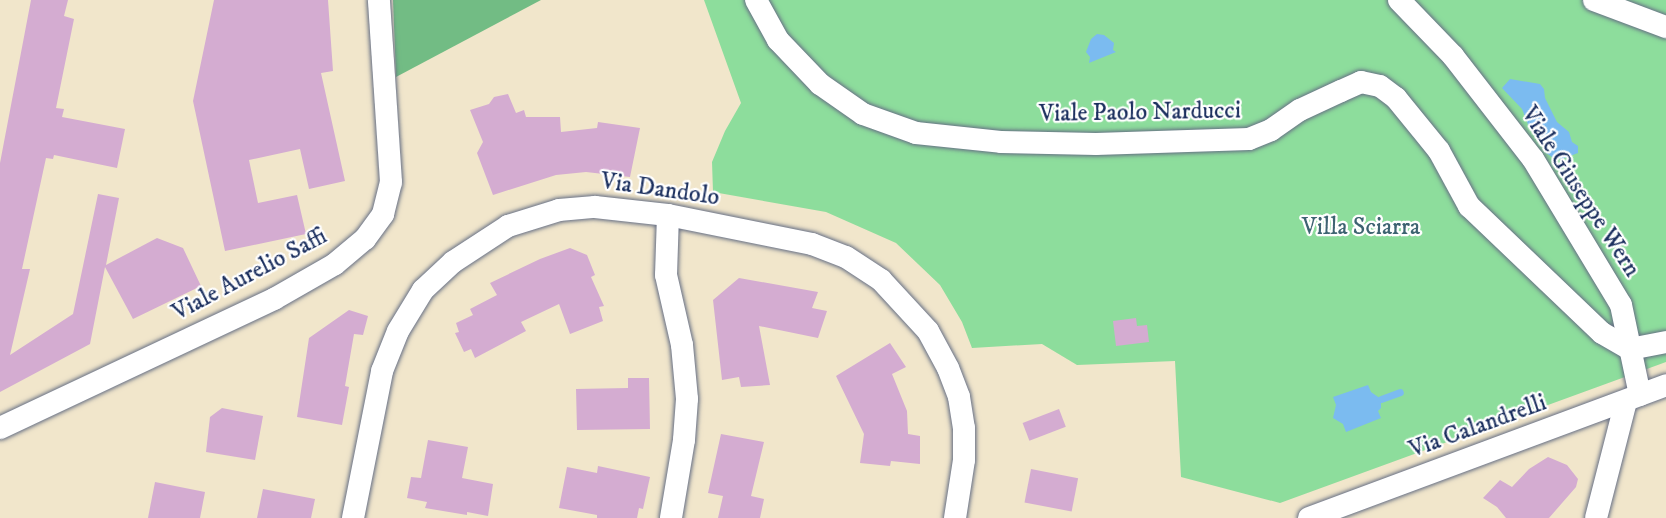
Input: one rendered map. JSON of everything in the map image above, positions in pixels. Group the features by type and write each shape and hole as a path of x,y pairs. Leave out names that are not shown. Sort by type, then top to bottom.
{"street":[{"name":"Viale Aurelio Saffi","path":"0,428 274,299 335,264 365,239 383,214 391,182 380,0"},
{"name":"Viale Paolo Narducci","path":"756,0 778,40 820,84 863,114 916,133 1001,142 1084,144 1249,139 1271,130 1300,110 1341,90 1361,82 1380,86 1396,98 1439,151 1469,206 1602,333 1630,349"},
{"name":"Viale Giuseppe Wern","path":"1400,0 1453,56 1533,159 1621,305 1630,349 1633,398"},
{"path":"1594,0 1666,27"},
{"name":"Via Dandolo","path":"352,518 373,406 386,359 406,314 437,275 484,240 535,216 570,208 595,207 668,215 812,244 856,264 881,280 901,299 935,342 959,397 964,442 955,518"},
{"path":"668,215 665,264 682,345 687,399 684,440 671,518"},
{"path":"1630,349 1666,342"},
{"name":"Via Calandrelli","path":"1309,518 1666,385"},
{"path":"1596,518 1633,398"}],"green space":[{"path":"393,0 541,0 396,77"},
{"name":"Villa Sciarra","path":"704,0 1666,0 1666,362 1280,503 1181,477 1175,361 1077,365 1042,344 972,348 962,322 940,285 896,243 826,212 713,192 712,162 725,131 741,103"}],"water":[{"path":"1097,34 1104,35 1114,43 1113,50 1116,52 1089,63 1090,57 1086,52 1091,39"},
{"path":"1510,79 1540,84 1557,122 1569,132 1572,142 1578,146 1578,153 1555,159 1546,153 1529,127 1522,109 1502,88"},
{"path":"1368,385 1371,392 1381,399 1381,408 1378,411 1381,418 1346,432 1343,424 1333,418 1336,405 1333,397"}],"building":[{"path":"31,0 68,0 64,16 74,19 56,108 64,109 62,117 125,129 117,168 54,155 53,159 46,158 22,269 30,269 10,355 73,314 98,194 119,198 106,265 157,238 183,248 201,286 133,319 105,267 90,344 0,392 0,163"},
{"path":"214,0 328,0 333,71 321,73 345,181 309,189 300,149 249,160 258,203 297,195 306,234 225,251 193,101"},
{"path":"508,94 516,113 524,110 526,117 560,117 561,132 597,128 598,122 640,128 630,177 586,172 556,175 493,195 477,153 483,142 470,110 489,104 494,97"},
{"path":"570,248 587,255 595,275 591,277 604,306 599,307 603,321 570,334 559,304 521,322 526,331 475,358 471,349 464,352 455,333 459,332 456,323 473,315 470,309 497,295 490,283 540,259"},
{"path":"739,278 818,292 812,308 827,311 818,338 759,326 770,385 741,387 739,377 722,380 713,300"},
{"path":"349,310 368,316 363,335 354,334 345,386 349,387 342,425 297,417 309,338"},
{"path":"1136,318 1137,326 1147,325 1149,342 1116,346 1113,321"},
{"path":"890,343 906,367 892,374 907,411 908,434 920,436 920,464 891,461 890,466 860,463 864,434 836,376"},
{"path":"628,378 649,378 650,429 577,430 576,389 628,388"},
{"path":"222,408 263,416 255,460 206,452 210,417"},
{"path":"1059,409 1066,427 1029,441 1023,423"},
{"path":"721,434 764,442 751,496 764,499 760,518 718,518 723,496 708,493"},
{"path":"428,440 468,447 462,478 493,484 488,516 425,508 427,502 407,498 411,477 421,478"},
{"path":"1548,457 1567,465 1578,479 1576,487 1549,518 1506,518 1497,507 1483,498 1500,480 1512,487 1529,469"},
{"path":"598,466 650,477 643,509 639,508 637,518 597,518 597,515 559,508 567,467 597,473"},
{"path":"1031,469 1078,478 1072,512 1025,502"},
{"path":"155,482 205,492 200,518 148,518"},
{"path":"263,489 315,499 311,518 257,518"}],"waterway":[{"path":"1381,399 1400,392"}]}
